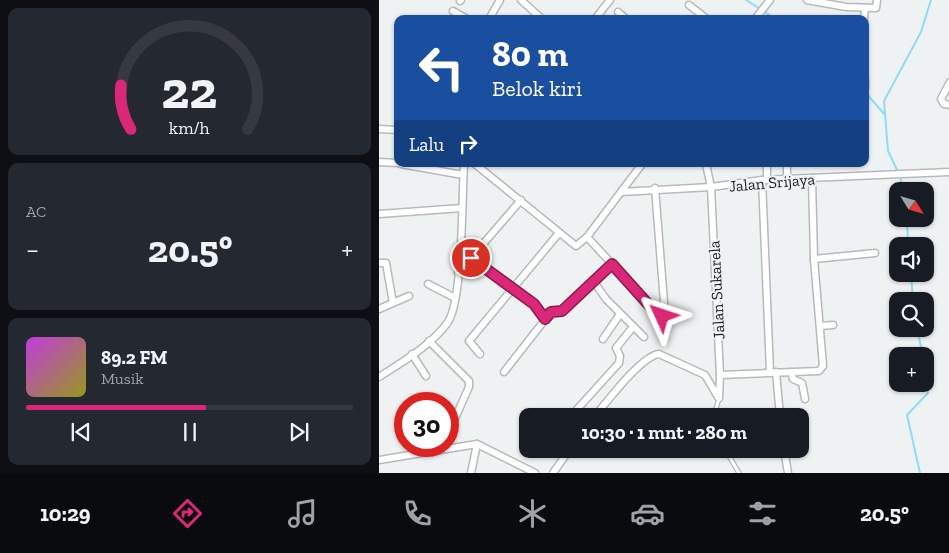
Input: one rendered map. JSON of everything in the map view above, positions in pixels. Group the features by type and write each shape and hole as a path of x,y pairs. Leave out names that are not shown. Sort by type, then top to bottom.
{"street":[{"path":"491,15 500,0"},
{"path":"521,0 538,15"},
{"path":"598,15 610,0"},
{"path":"807,0 846,7 865,8 877,8 877,0"},
{"path":"759,15 768,3"},
{"path":"689,5 702,15"},
{"path":"864,15 865,8"},
{"path":"453,11 460,15"},
{"path":"618,12 621,15"},
{"path":"949,82 941,99 944,104 949,105"},
{"path":"379,129 394,130"},
{"path":"379,162 394,163"},
{"path":"417,167 463,175"},
{"path":"379,377 429,341 447,324 455,298 464,167"},
{"path":"479,167 576,246 587,236 639,167"},
{"name":"Jalan Sukarela","path":"707,167 711,187 720,375 719,398"},
{"path":"767,167 765,180 773,372 779,408"},
{"path":"787,167 787,179"},
{"name":"Jalan Srijaya","path":"621,192 655,188 711,187 765,180 894,176 949,172"},
{"path":"720,375 822,369 820,326 813,259 812,178"},
{"path":"587,236 657,314 665,315 655,188"},
{"path":"457,273 521,200"},
{"path":"379,214 462,208"},
{"path":"480,354 469,342 559,233"},
{"path":"813,259 875,253"},
{"path":"471,258 534,304 545,319"},
{"path":"379,263 386,263 393,302"},
{"path":"504,372 551,312 562,311 612,264"},
{"path":"594,282 620,314 644,337"},
{"path":"428,284 455,298"},
{"path":"379,310 409,296"},
{"path":"603,339 620,314"},
{"path":"820,326 833,325"},
{"path":"578,408 619,363 620,356 616,348 633,326"},
{"path":"429,341 469,381 469,387 459,409"},
{"path":"412,354 426,376"},
{"path":"602,408 641,364 659,354 705,375 719,398"},
{"path":"791,372 793,379 802,383 805,399"},
{"path":"471,473 477,444"},
{"path":"459,446 477,444 535,473"},
{"path":"379,460 394,457"},
{"path":"553,473 564,458"},
{"path":"786,458 788,473"}],"lane":[{"name":"Jalan Sukarela","path":"717,408 719,398"},
{"path":"730,458 739,473"}],"waterway":[{"path":"746,0 770,15"},
{"path":"898,172 888,151 884,101 921,32 931,0"},
{"path":"869,97 885,115"},
{"path":"900,176 901,182"},
{"path":"907,228 908,237"},
{"path":"912,282 912,292"},
{"path":"919,337 921,347"},
{"path":"920,473 907,415 928,392"}],"route":[{"path":"471,258 534,304 545,319 551,312 562,311 612,264 657,314 662,316"}]}
